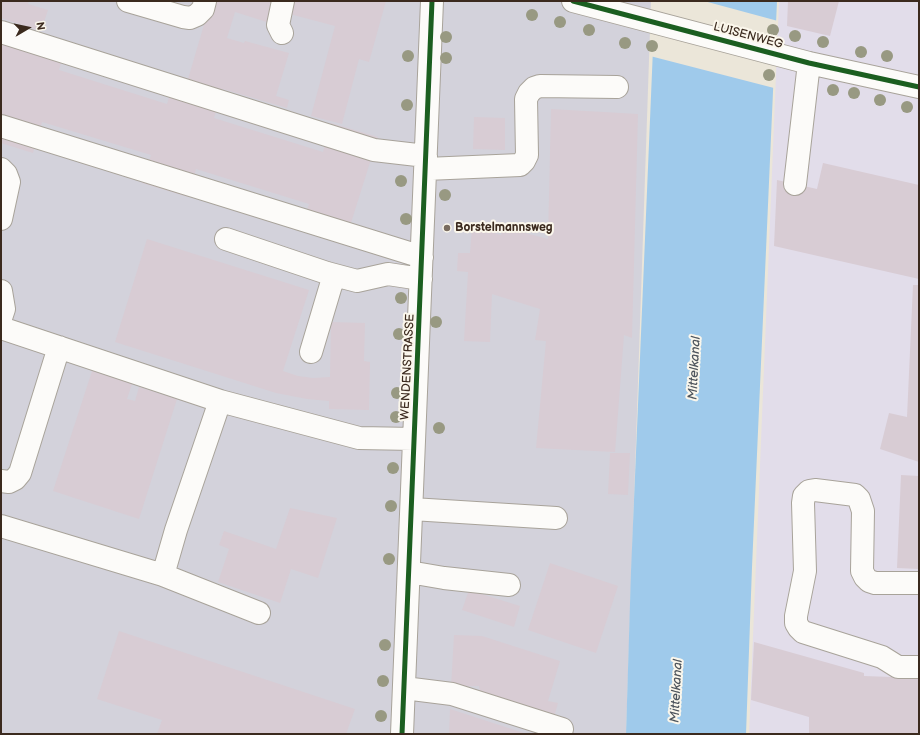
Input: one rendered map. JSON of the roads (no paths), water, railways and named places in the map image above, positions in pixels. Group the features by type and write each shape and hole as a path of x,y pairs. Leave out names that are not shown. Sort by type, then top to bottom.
{"street":[{"path":"128,1 190,18 197,15 203,9 205,1"},
{"path":"282,33 278,25 283,1"},
{"name":"WENDENSTRASSE","path":"402,734 432,1"},
{"name":"LUISENWEG","path":"573,1 809,63 919,87"},
{"path":"1,32 374,150 426,162 520,165 527,155 526,99 534,88 540,86 617,87"},
{"path":"795,184 809,63"},
{"path":"1,126 422,257"},
{"path":"1,169 6,174 9,182 1,219"},
{"path":"226,239 337,276 357,281 388,274 421,279"},
{"path":"311,352 331,284 337,276"},
{"path":"1,291 4,309 1,318"},
{"path":"1,328 220,401 359,438 414,439"},
{"path":"10,477 59,347"},
{"path":"162,575 220,401"},
{"path":"919,583 875,583 869,581 865,577 862,571 863,510 859,499 855,494 815,490 809,491 804,496 805,571 796,616 796,622 799,628 804,632 882,657 898,667 919,667"},
{"path":"412,509 556,518"},
{"path":"1,526 162,575 260,613"},
{"path":"409,572 444,578 509,585"},
{"path":"404,688 452,694 562,729"}],"water":[{"name":"Mittelkanal","path":"655,1 777,1 746,734 626,734 631,571"}],"place":[{"name":"Borstelmannsweg","path":"447,228"}]}
